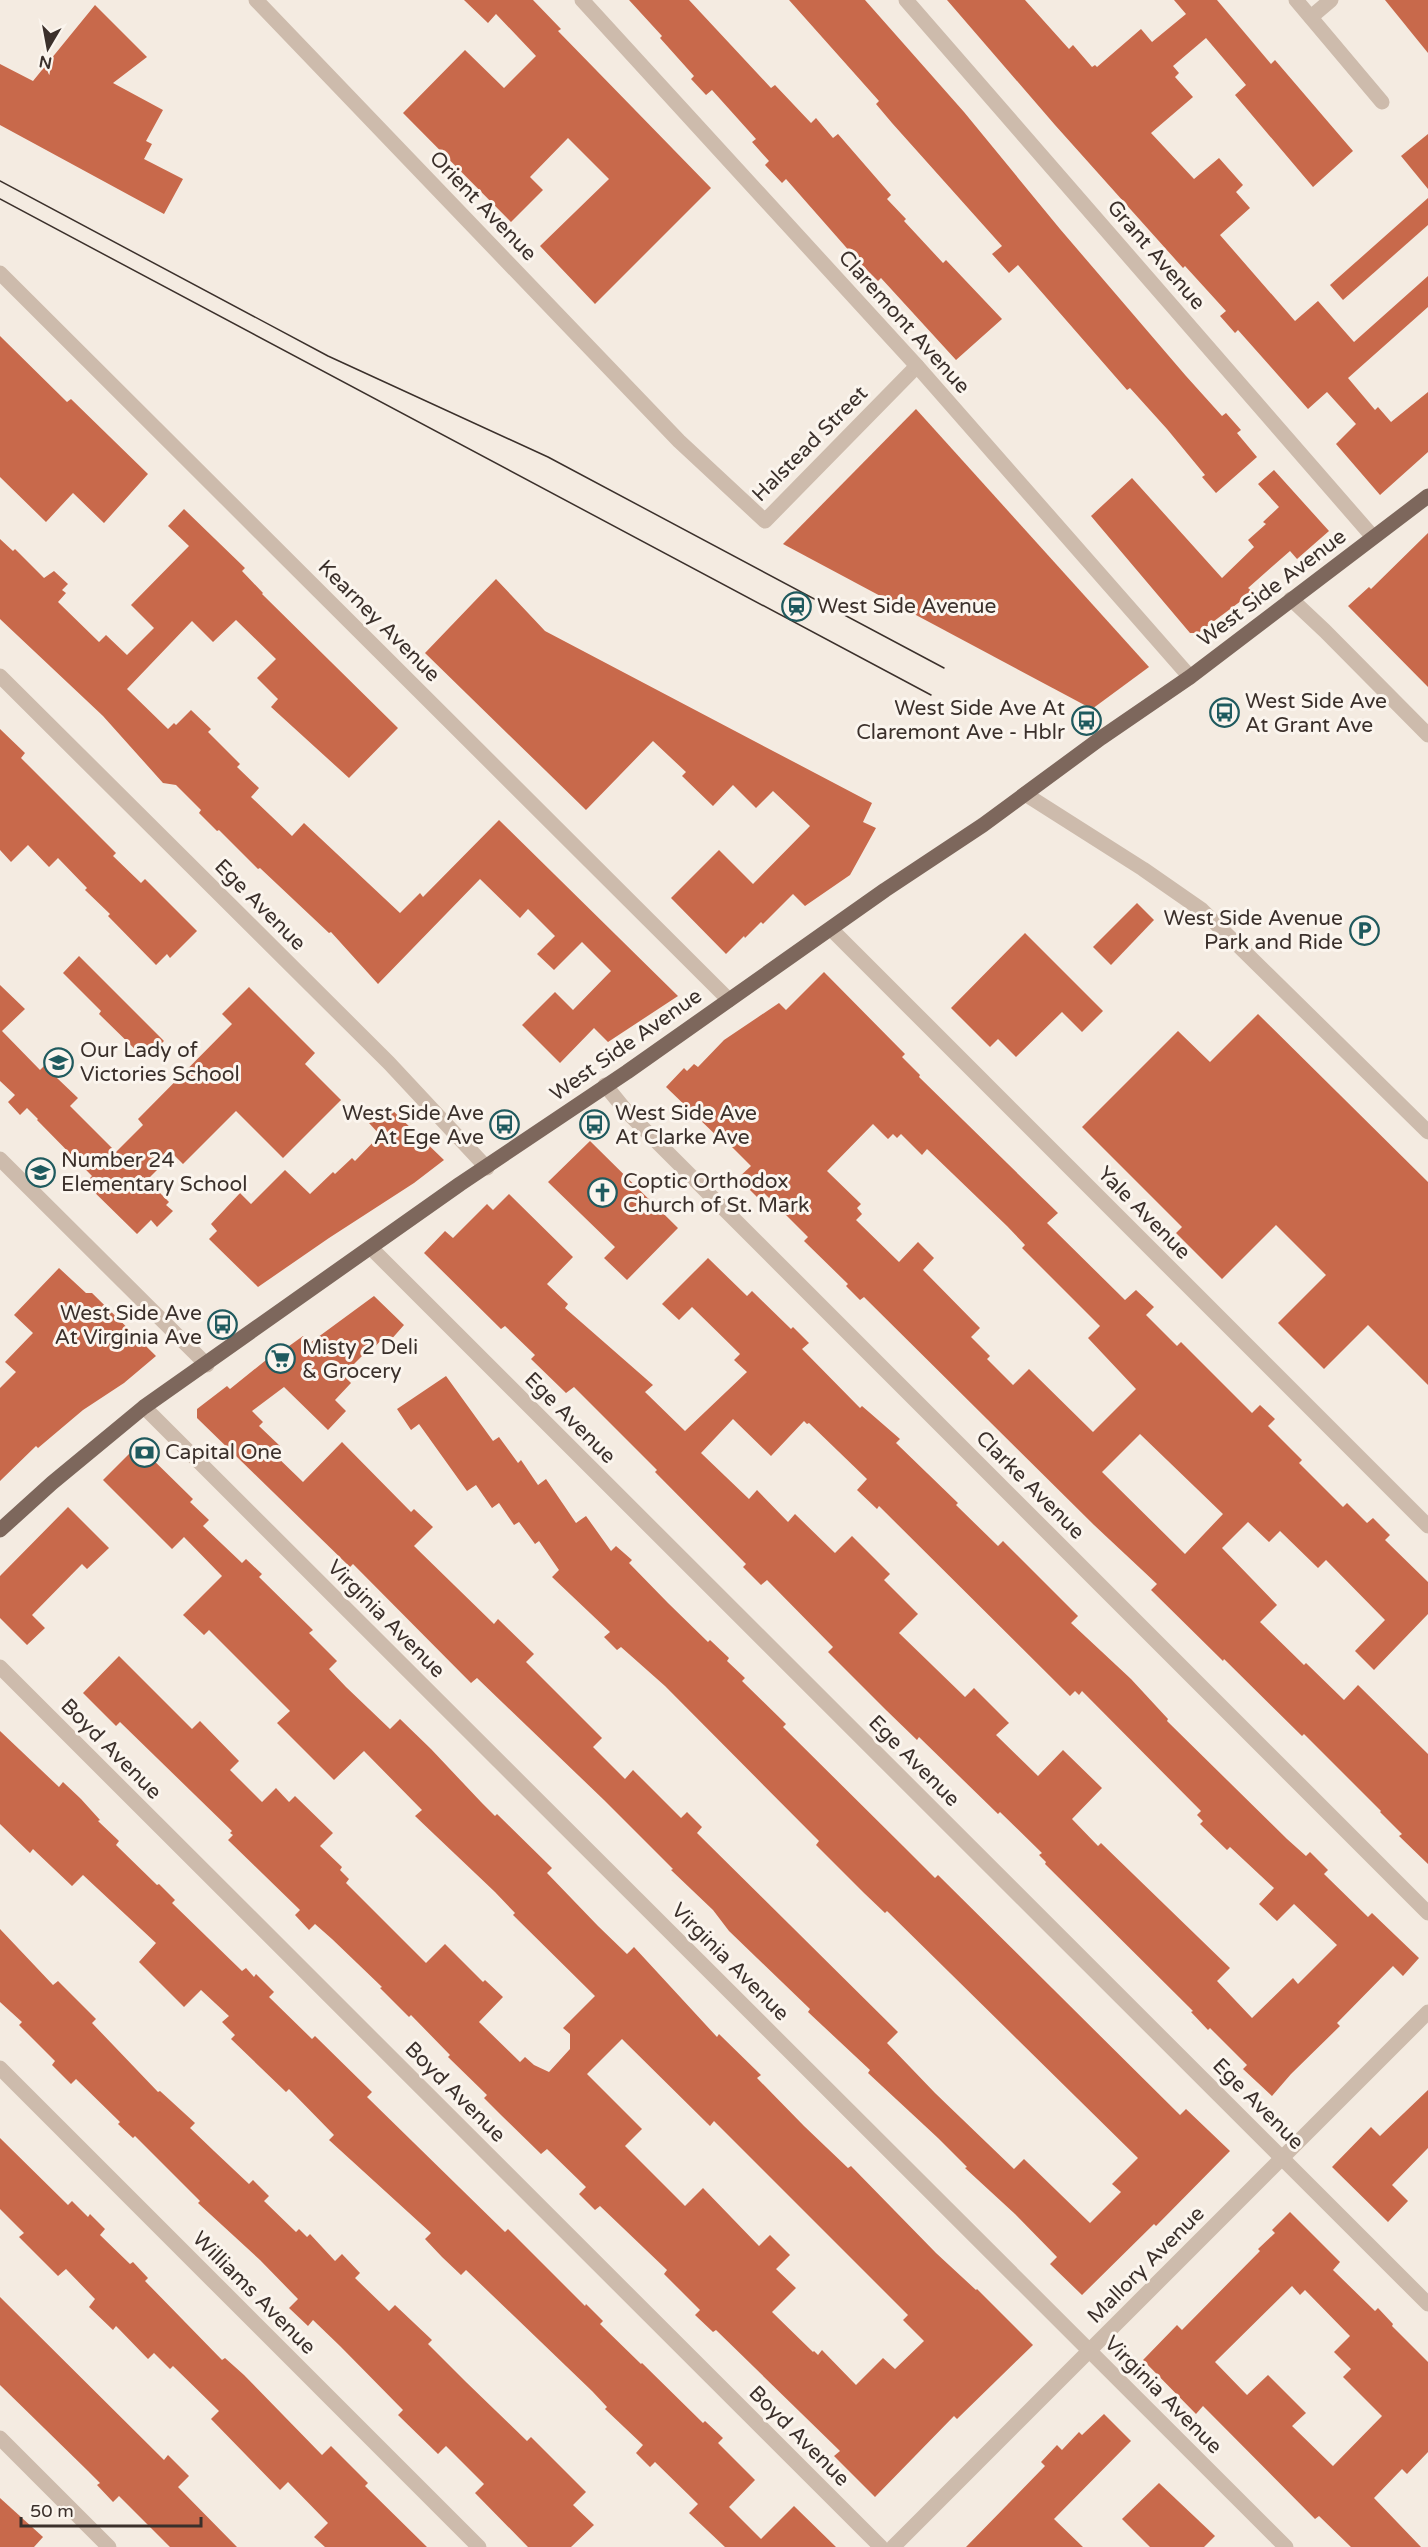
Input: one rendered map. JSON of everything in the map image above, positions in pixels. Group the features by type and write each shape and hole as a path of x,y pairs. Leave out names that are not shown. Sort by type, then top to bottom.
{"main road":[{"name":"West Side Avenue","path":"0,1530 52,1483 144,1407 1026,794 1101,738 1190,677 1428,496"}],"street":[{"name":"Orient Avenue","path":"256,0 679,441"},
{"name":"Claremont Avenue","path":"582,0 917,366 1190,677"},
{"name":"Grant Avenue","path":"906,0 1373,537"},
{"path":"1296,0 1382,102"},
{"path":"1311,17 1331,0"},
{"name":"Kearney Avenue","path":"0,273 729,1000"},
{"name":"Halstead Street","path":"679,441 765,521 917,366"},
{"path":"1291,600 1428,735"},
{"name":"Ege Avenue","path":"0,676 389,1063 487,1168"},
{"path":"1026,794 1202,910 1428,1132"},
{"name":"Yale Avenue","path":"831,929 1428,1527"},
{"name":"Clarke Avenue","path":"605,1085 635,1120 1428,1912"},
{"path":"0,1159 207,1365"},
{"name":"Ege Avenue","path":"370,1248 1428,2304"},
{"name":"Virginia Avenue","path":"144,1407 1286,2547"},
{"name":"Boyd Avenue","path":"0,1667 881,2547"},
{"name":"Mallory Avenue","path":"893,2547 1428,2012"},
{"name":"Williams Avenue","path":"0,2068 479,2547"},
{"path":"0,2438 109,2547"}],"building":[{"path":"464,0 533,0 561,29 558,31 711,188 595,304 540,246 609,179 568,138 530,177 543,190 511,222 403,113 465,50 504,88 536,56 496,14 488,23"},
{"path":"629,0 689,0 771,88 775,85 811,123 816,118 833,138 838,134 891,195 887,199 906,219 904,221 943,263 946,260 1002,319 956,360 881,278 878,281 859,262 786,179 782,183 765,165 769,161 752,142 756,139 712,90 706,95 691,79 694,76"},
{"path":"789,0 865,0 964,112 1060,229 1186,376 1222,416 1226,413 1241,430 1237,433 1257,457 1216,493 1202,477 1205,475 1167,429 1130,388 1127,390 1018,265 1009,273 992,254 1002,246 892,123 876,104 879,101"},
{"path":"947,0 1025,0 1069,49 1073,45 1092,67 1095,65 1097,67 1141,29 1152,42 1186,14 1174,0 1217,0 1271,64 1275,60 1353,151 1313,187 1235,95 1246,85 1206,38 1173,66 1179,73 1175,77 1193,97 1151,133 1194,179 1219,158 1243,185 1236,192 1250,208 1220,235 1295,321 1318,301 1354,342 1428,276 1428,307 1348,378 1375,410 1378,407 1391,422 1428,392 1428,452 1380,495 1336,444 1356,424 1327,392 1308,409 1238,330 1235,333 1220,316 1226,311 1185,266 1183,268"},
{"path":"1385,0 1428,0 1428,53"},
{"path":"95,5 147,57 113,83 163,110 146,141 152,144 144,159 183,179 164,214 0,125 0,64 33,81"},
{"path":"1428,134 1428,189 1401,156"},
{"path":"1428,198 1428,225 1343,300 1330,285"},
{"path":"0,336 67,402 71,399 148,474 104,523 73,493 46,522 0,477"},
{"path":"916,409 1149,667 1092,709 783,544"},
{"path":"1274,470 1329,531 1297,559 1290,551 1248,588 1253,592 1198,633 1190,633 1091,516 1132,478 1222,578 1254,547 1248,540 1266,524 1263,522 1279,507 1258,484"},
{"path":"184,509 245,568 242,571 262,594 398,728 349,778 271,707 278,699 257,678 276,659 236,620 213,642 192,621 127,689 168,729 174,723 176,725 191,710 211,729 208,732 240,764 237,767 259,788 251,797 292,836 304,823 400,913 420,893 423,897 499,820 678,996 608,1042 594,1028 560,1063 522,1025 555,992 573,1010 611,971 582,942 554,970 537,954 555,936 528,909 520,918 480,879 378,984 331,932 329,933 260,868 258,869 219,830 217,831 199,813 201,810 176,785 163,783 103,716 0,619 0,539 13,551 15,549 44,578 54,571 68,584 62,590 66,593 58,602 99,642 106,635 127,655 154,628 131,605 189,546 168,526"},
{"path":"1428,533 1428,687 1348,606 1369,587 1371,589"},
{"path":"496,579 545,631 872,803 863,822 876,828 850,875 805,906 793,894 763,924 761,922 726,954 671,898 719,850 753,884 810,826 773,791 756,808 733,785 713,806 682,776 686,772 653,741 586,810 425,653"},
{"path":"0,729 25,753 21,758 116,853 113,856 141,883 145,879 197,931 170,958 167,954 156,965 108,916 110,914 85,890 87,888 58,858 49,867 28,845 11,862 0,850"},
{"path":"1137,903 1154,920 1111,965 1093,947"},
{"path":"1025,933 1103,1011 1082,1032 1062,1012 1016,1057 998,1039 990,1047 951,1008"},
{"path":"79,956 164,1041 145,1059 99,1014 101,1011 63,973"},
{"path":"824,972 905,1054 902,1057 920,1075 919,1077 1058,1213 1047,1223 1125,1300 1136,1290 1154,1307 1146,1315 1177,1346 1181,1342 1252,1413 1260,1405 1275,1419 1268,1426 1302,1460 1299,1463 1343,1507 1347,1503 1367,1523 1373,1518 1390,1535 1385,1540 1428,1582 1428,1614 1374,1670 1355,1651 1385,1620 1326,1560 1318,1568 1280,1531 1269,1542 1248,1522 1222,1548 1277,1605 1260,1622 1344,1700 1358,1685 1428,1754 1428,1864 1399,1836 1402,1834 1381,1811 1304,1734 1302,1736 1151,1590 1157,1584 1094,1525 864,1297 860,1300 846,1286 848,1284 804,1241 808,1237 764,1193 759,1199 738,1178 751,1166 666,1087 684,1068 687,1071 694,1064 698,1067 724,1040 779,1003 786,1010","holes":["873,1124 888,1139 893,1134 897,1138 901,1134 922,1155 927,1149 1007,1226 1025,1245 1022,1248 1100,1326 1088,1338 1136,1389 1093,1432 1029,1369 1013,1385 987,1359 990,1356 971,1337 980,1328 923,1270 934,1258 918,1242 899,1262 856,1220 862,1214 857,1208 861,1204 827,1171","1140,1434 1223,1514 1185,1554 1102,1472"]},
{"path":"0,985 25,1009 2,1031 40,1070 51,1059 64,1072 57,1078 78,1098 70,1106 116,1152 143,1125 138,1119 232,1024 222,1014 249,987 315,1053 305,1064 341,1100 283,1158 236,1111 183,1164 173,1154 147,1180 169,1202 166,1205 173,1211 157,1227 151,1220 137,1234 85,1183 92,1176 38,1119 27,1108 20,1115 8,1102 15,1095 0,1081"},
{"path":"1258,1014 1428,1182 1428,1385 1368,1325 1324,1369 1278,1323 1326,1275 1276,1225 1222,1279 1176,1233 1182,1227 1082,1127 1178,1031 1210,1062"},
{"path":"387,1105 444,1160 414,1183 258,1287 209,1239 217,1231 211,1224 240,1193 251,1204 285,1170 310,1194 352,1158 355,1161 380,1135 369,1123"},
{"name":"Coptic Orthodox Church of St. Mark","path":"590,1141 678,1228 627,1280 604,1258 615,1247 548,1182"},
{"path":"509,1194 573,1257 547,1284 568,1304 565,1308 653,1385 645,1392 685,1431 747,1372 734,1360 740,1354 692,1307 679,1320 662,1304 708,1258 747,1296 752,1291 809,1343 802,1349 860,1408 862,1406 900,1439 896,1443 958,1503 956,1505 998,1546 1003,1541 1078,1616 1071,1623 1131,1679 1168,1719 1167,1721 1287,1839 1306,1856 1310,1852 1328,1870 1324,1874 1368,1917 1372,1913 1419,1958 1403,1976 1393,1966 1337,2023 1340,2026 1272,2096 1243,2069 1247,2065 1210,2028 1208,2030 1191,2012 1193,2011 1045,1864 1046,1862 1039,1855 1042,1853 1000,1812 998,1814 919,1737 917,1740 886,1710 828,1652 833,1647 767,1580 761,1585 743,1567 746,1564 574,1387 566,1393 531,1359 535,1355 505,1326 501,1329 424,1253 445,1231 453,1238 487,1204 493,1210","holes":["733,1419 771,1456 804,1421 809,1423 867,1479 857,1490 877,1509 879,1506 1070,1696 1075,1691 1079,1695 1082,1691 1201,1811 1197,1815 1203,1821 1200,1824 1227,1850 1230,1847 1274,1888 1259,1904 1277,1921 1294,1904 1337,1945 1298,1984 1293,1978 1252,2018 1217,1981 1230,1968 1101,1843 1098,1846 1072,1819 1102,1788 1063,1750 1038,1776 996,1735 1009,1723 974,1688 965,1697 899,1633 918,1614 884,1580 890,1574 852,1536 835,1553 795,1514 788,1522 757,1490 749,1499 701,1453"]},
{"path":"59,1268 86,1293 92,1293 156,1356 124,1383 83,1410 38,1448 36,1446 0,1481 0,1388 16,1372 5,1362 33,1333 14,1315"},
{"path":"374,1296 404,1325 389,1342 384,1337 343,1375 351,1383 335,1400 346,1411 328,1430 284,1387 252,1411 263,1422 259,1426 280,1446 273,1453 303,1482 342,1442 411,1512 414,1509 433,1527 414,1546 494,1624 498,1619 534,1654 526,1662 602,1738 593,1747 625,1779 633,1770 681,1818 687,1812 702,1827 697,1833 898,2032 887,2043 935,2093 1014,2169 1024,2159 1090,2223 1121,2192 1112,2184 1138,2158 887,1911 885,1913 864,1893 816,1845 819,1841 665,1686 621,1647 617,1650 604,1637 610,1632 552,1577 559,1570 539,1541 535,1544 519,1522 514,1525 499,1503 492,1508 476,1485 467,1491 419,1424 411,1430 397,1409 446,1376 493,1441 499,1437 518,1463 521,1460 538,1485 546,1479 576,1523 586,1516 611,1551 616,1546 632,1560 629,1563 668,1603 708,1642 710,1640 729,1658 727,1661 745,1678 742,1681 786,1724 783,1727 935,1878 938,1875 1180,2115 1186,2109 1230,2151 1156,2226 1154,2224 1082,2295 1050,2264 1057,2257 965,2168 967,2167 938,2138 868,2073 870,2070 808,2012 810,2009 729,1931 713,1910 604,1800 477,1678 471,1683 353,1564 350,1567 197,1418 197,1409 227,1386 230,1389 276,1352 278,1354 303,1336 310,1343"},
{"path":"138,1445 193,1499 190,1502 209,1520 203,1526 242,1563 246,1559 262,1574 259,1577 313,1630 309,1633 337,1661 329,1669 346,1687 390,1729 400,1719 495,1816 497,1814 552,1868 547,1873 598,1926 627,1954 634,1947 717,2037 719,2034 761,2075 757,2078 804,2126 848,2168 851,2166 936,2253 977,2289 1033,2345 957,2419 954,2416 875,2497 834,2456 840,2451 716,2330 713,2332 695,2315 700,2310 664,2274 667,2270 600,2206 595,2210 579,2194 586,2187 547,2149 541,2154 501,2115 484,2098 487,2095 448,2057 450,2055 332,1939 315,1924 309,1930 295,1915 300,1910 228,1840 233,1835 230,1833 232,1831 120,1722 116,1726 83,1693 119,1656 192,1729 200,1721 239,1761 230,1770 262,1802 276,1788 289,1802 295,1796 333,1833 320,1846 342,1867 340,1870 349,1879 346,1883 426,1963 445,1944 483,1982 485,1980 503,1997 479,2022 520,2062 525,2057 534,2065 549,2072 570,2049 570,2034 563,2028 595,1996 513,1915 515,1913 495,1892 415,1816 422,1810 364,1751 334,1780 277,1723 290,1711 209,1630 204,1635 183,1615 222,1576 184,1537 172,1549 103,1480","holes":["622,2039 710,2126 714,2121 908,2315 903,2320 924,2341 895,2369 883,2358 856,2385 822,2350 818,2355 813,2352 772,2312 796,2288 776,2269 790,2255 770,2235 759,2246 703,2188 685,2206 625,2146 642,2129 587,2074"]},
{"path":"68,1507 109,1548 87,1569 82,1564 32,1615 45,1628 27,1645 0,1618 0,1576"},
{"path":"0,1731 59,1787 63,1782 81,1799 100,1820 98,1821 119,1841 116,1845 175,1900 172,1903 242,1971 246,1968 254,1977 256,1974 274,1992 269,1997 312,2039 315,2036 372,2092 367,2097 505,2232 508,2229 585,2306 586,2304 603,2321 600,2324 641,2364 703,2423 705,2421 723,2438 718,2443 755,2480 729,2507 761,2539 794,2506 836,2547 725,2547 689,2513 698,2504 655,2462 650,2467 636,2453 643,2445 605,2409 607,2407 592,2391 466,2270 461,2275 442,2257 425,2239 431,2233 329,2140 334,2135 289,2089 286,2092 231,2039 235,2035 222,2022 229,2016 201,1990 184,2007 139,1962 156,1943 83,1875 72,1886 33,1849 30,1853 0,1824"},
{"path":"0,1929 53,1985 58,1981 96,2019 92,2023 158,2092 160,2091 195,2123 190,2128 249,2184 253,2180 269,2196 264,2201 296,2232 299,2229 307,2237 310,2234 335,2261 342,2254 360,2273 355,2278 389,2311 395,2305 432,2340 428,2344 466,2382 527,2441 531,2437 586,2492 573,2505 594,2525 571,2547 528,2547 475,2493 484,2484 446,2446 438,2454 398,2415 403,2410 340,2346 313,2320 308,2326 289,2308 298,2299 260,2260 198,2203 200,2201 135,2136 133,2138 118,2124 120,2122 76,2079 71,2084 52,2065 55,2061 19,2025 22,2022 0,2002"},
{"path":"1428,2090 1428,2148 1392,2185 1408,2201 1388,2222 1332,2167 1371,2127 1380,2136"},
{"path":"0,2138 68,2205 72,2201 88,2217 90,2214 105,2229 100,2235 130,2264 133,2262 148,2278 145,2281 222,2360 225,2358 244,2375 322,2455 331,2446 368,2483 365,2486 427,2547 325,2547 314,2537 328,2523 288,2482 280,2490 211,2419 219,2411 173,2366 170,2369 154,2353 148,2359 116,2326 113,2330 89,2307 95,2299 66,2269 58,2276 19,2237 24,2233 0,2209"},
{"path":"1290,2212 1340,2262 1333,2270 1375,2311 1378,2308 1393,2324 1392,2326 1428,2362 1428,2452 1407,2474 1402,2469 1374,2498 1421,2547 1351,2547 1319,2516 1315,2519 1203,2406 1196,2414 1143,2360 1177,2325 1182,2330 1260,2251 1258,2249 1275,2233 1272,2230","holes":["1292,2286 1300,2295 1305,2290 1350,2336 1334,2352 1351,2369 1343,2377 1382,2416 1333,2466 1292,2426 1306,2413 1268,2375 1247,2395 1215,2362"]},
{"path":"0,2297 164,2460 168,2455 189,2476 178,2487 237,2547 170,2547 119,2496 113,2502 97,2485 100,2483 0,2385"},
{"path":"1104,2414 1131,2441 1054,2519 1083,2547 966,2547 1045,2466 1041,2462 1057,2445 1062,2450 1079,2432 1082,2435"},
{"path":"1159,2483 1215,2536 1204,2547 1150,2547 1122,2519"},
{"path":"0,2498 43,2537 34,2547 0,2547"}],"tram line":[{"path":"0,181 328,356 548,457 944,668"},
{"path":"0,199 931,695"}],"place":[{"name":"West Side Avenue","path":"796,606"},
{"name":"West Side Ave At Grant Ave","path":"1224,713"},
{"name":"West Side Ave At Claremont Ave - Hblr","path":"1086,720"},
{"name":"West Side Avenue Park and Ride","path":"1364,930"},
{"name":"Our Lady of Victories School","path":"59,1062"},
{"name":"West Side Ave At Ege Ave","path":"505,1125"},
{"name":"West Side Ave At Clarke Ave","path":"594,1125"},
{"name":"Number 24 Elementary School","path":"40,1172"},
{"name":"Coptic Orthodox Church of St. Mark","path":"602,1193"},
{"name":"West Side Ave At Virginia Ave","path":"223,1325"},
{"name":"Misty 2 Deli & Grocery","path":"281,1359"},
{"name":"Capital One","path":"144,1452"}]}
